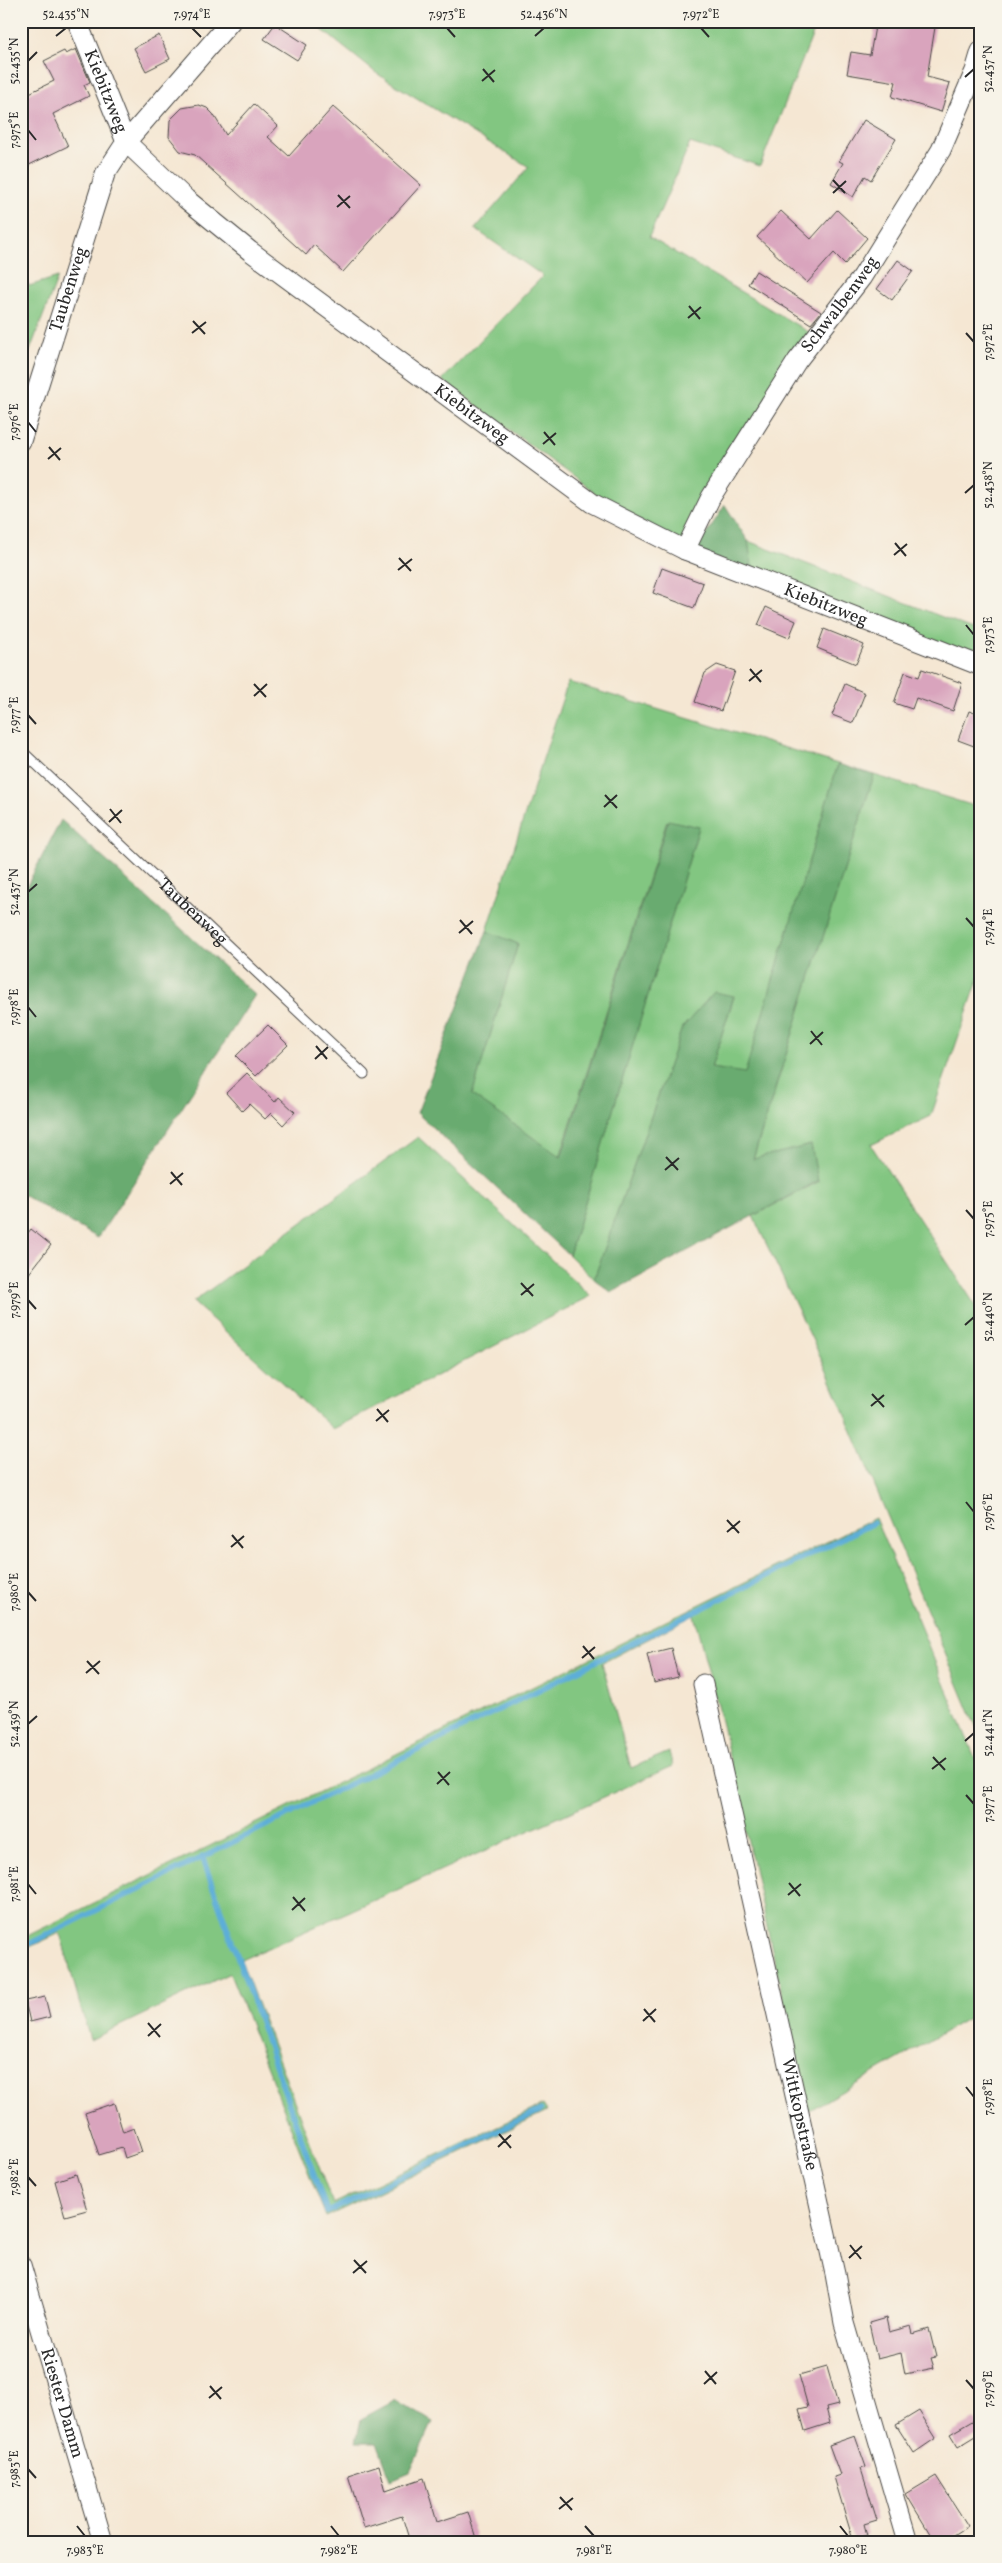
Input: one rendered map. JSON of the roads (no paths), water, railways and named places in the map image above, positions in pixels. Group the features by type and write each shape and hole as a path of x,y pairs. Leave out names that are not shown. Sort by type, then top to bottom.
{"street":[{"name":"Kiebitzweg","path":"77,21 126,142 186,199 250,251 584,497 685,550 981,666"},
{"name":"Taubenweg","path":"21,441 105,174 126,142 231,21"},
{"name":"Schwalbenweg","path":"685,550 710,497 792,369 862,277 941,150 975,71 981,50"},
{"name":"Wittkopstraße","path":"704,1684 835,2274 844,2323 908,2542"},
{"name":"Riester Damm","path":"21,2265 103,2542"}],"lane":[{"name":"Taubenweg","path":"21,750 364,1074"}],"waterway":[{"path":"21,1948 873,1523"},
{"path":"202,1856 327,2212 541,2110"}]}
